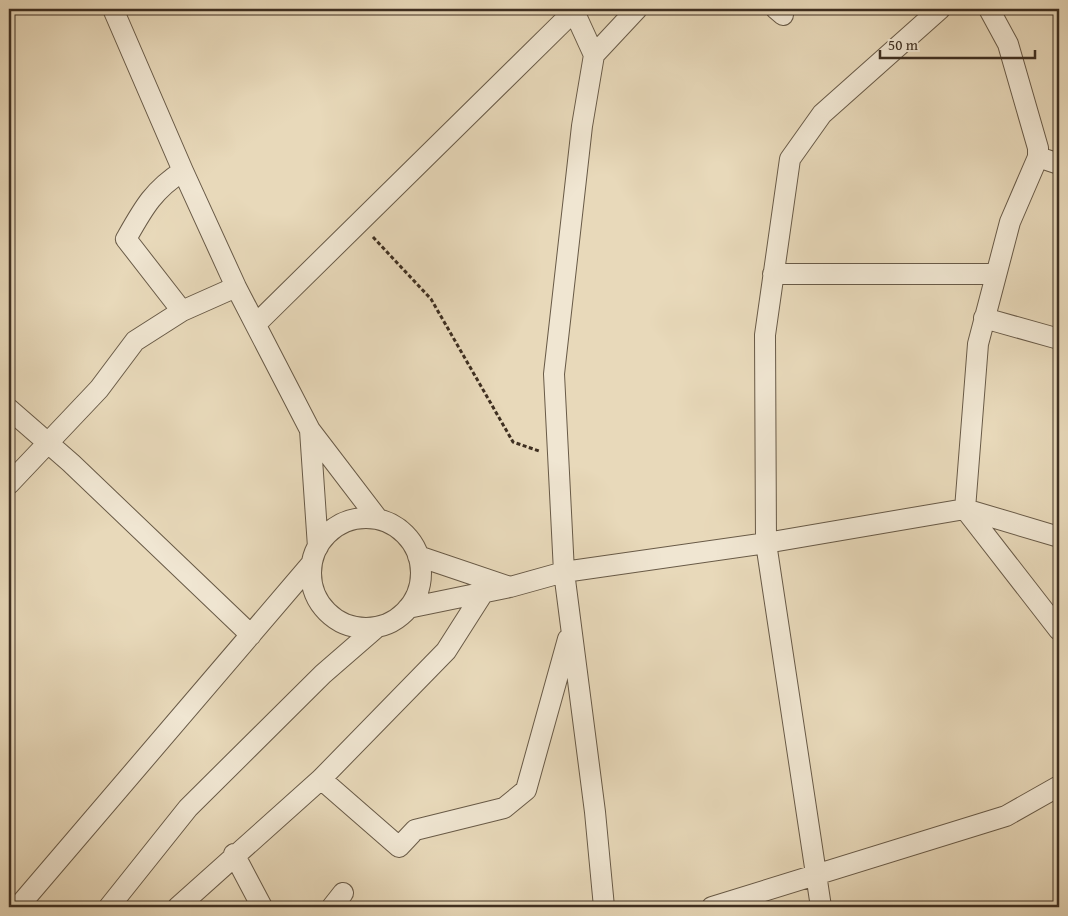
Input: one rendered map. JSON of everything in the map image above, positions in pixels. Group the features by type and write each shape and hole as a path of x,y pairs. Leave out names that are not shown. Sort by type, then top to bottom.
{"street":[{"path":"113,9 236,288 310,430 378,519"},
{"path":"604,907 595,812 564,572 554,374 582,126 594,55 637,9"},
{"path":"821,907 766,543 765,335 773,274 790,159 822,114 940,9"},
{"path":"988,9 1008,44 1038,148 1038,157 1010,222 978,344 965,509 1057,624"},
{"path":"256,324 574,10 594,55"},
{"path":"1038,157 1059,164"},
{"path":"182,311 126,239 146,203 171,179 183,171"},
{"path":"773,274 996,274"},
{"path":"9,484 99,390 135,341 182,311 236,288"},
{"path":"984,318 1059,340"},
{"path":"9,409 48,443 251,635"},
{"path":"310,430 315,555 311,581 326,612 340,622 357,628 376,628"},
{"path":"408,608 510,588 564,572 766,543 965,509 1059,537"},
{"path":"18,907 251,635 315,555 329,533 343,523 360,518 378,519 396,526 410,539 418,556 421,574 418,593 408,608 394,621 376,628 323,674 188,808 109,907"},
{"path":"418,556 510,588"},
{"path":"178,907 234,854 321,779 446,651 483,593"},
{"path":"321,779 399,847 415,830 504,808 526,790 571,630"},
{"path":"712,907 1006,816 1059,786"},
{"path":"234,854 262,907"}],"path":[{"path":"359,222 430,299 513,442 558,458"}]}
